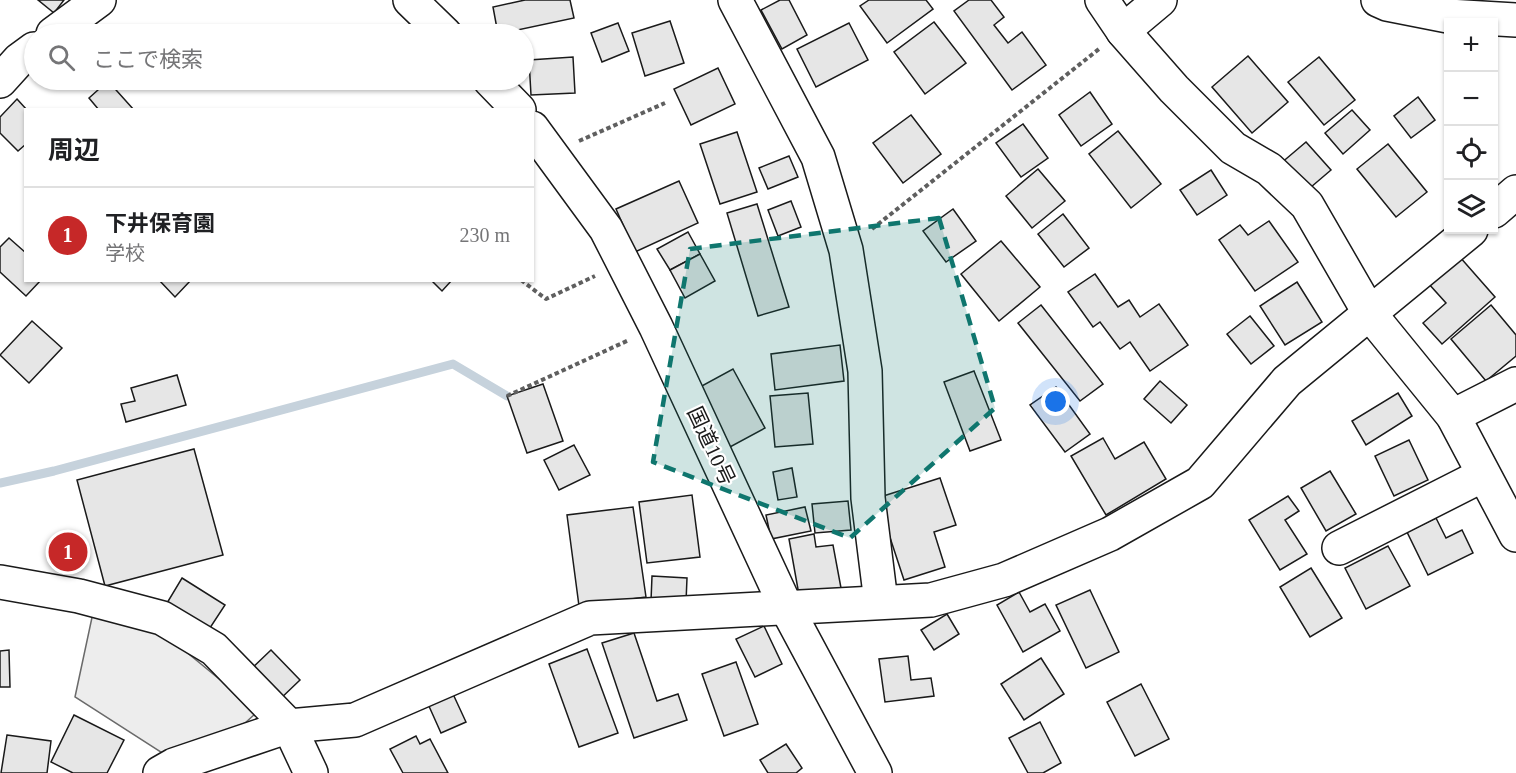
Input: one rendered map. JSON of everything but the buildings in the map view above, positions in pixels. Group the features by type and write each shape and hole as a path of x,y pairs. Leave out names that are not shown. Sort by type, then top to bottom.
{"main road":[{"path":"67,24 99,0"},
{"path":"410,0 435,24"},
{"path":"735,0 818,157 846,250 865,371 868,498 881,602"},
{"path":"1102,0 1123,31 1174,89 1233,147 1269,169 1307,205 1370,314 1453,416 1516,535"},
{"path":"1123,31 1160,0"},
{"path":"1378,0 1387,4 1448,16 1516,20"},
{"path":"0,81 24,56"},
{"path":"500,90 517,108"},
{"name":"国道10号","path":"542,141 606,229 656,327 786,607 875,773"},
{"path":"1498,208 1516,192"},
{"path":"160,773 174,765 290,726 355,720 590,618 931,600 1004,580 1110,534 1200,483 1287,381 1466,234"},
{"path":"1453,416 1516,384"},
{"path":"1339,548 1483,475"},
{"path":"0,582 80,596 162,618 214,649 290,726 311,773"}],"path":[{"path":"846,250 1123,31"},
{"path":"542,141 665,103"},
{"path":"524,282 546,299 622,262"},
{"path":"507,396 656,327"}],"highlighted area":[{"path":"939,218 995,408 850,538 653,462 690,249"}],"shaded area":[{"path":"94,608 162,632 224,683 255,714 245,723 170,758 75,697"}],"waterway":[{"path":"0,483 54,471 453,364 507,396"}],"place":[{"name":"下井保育園","path":"68,552"}]}
